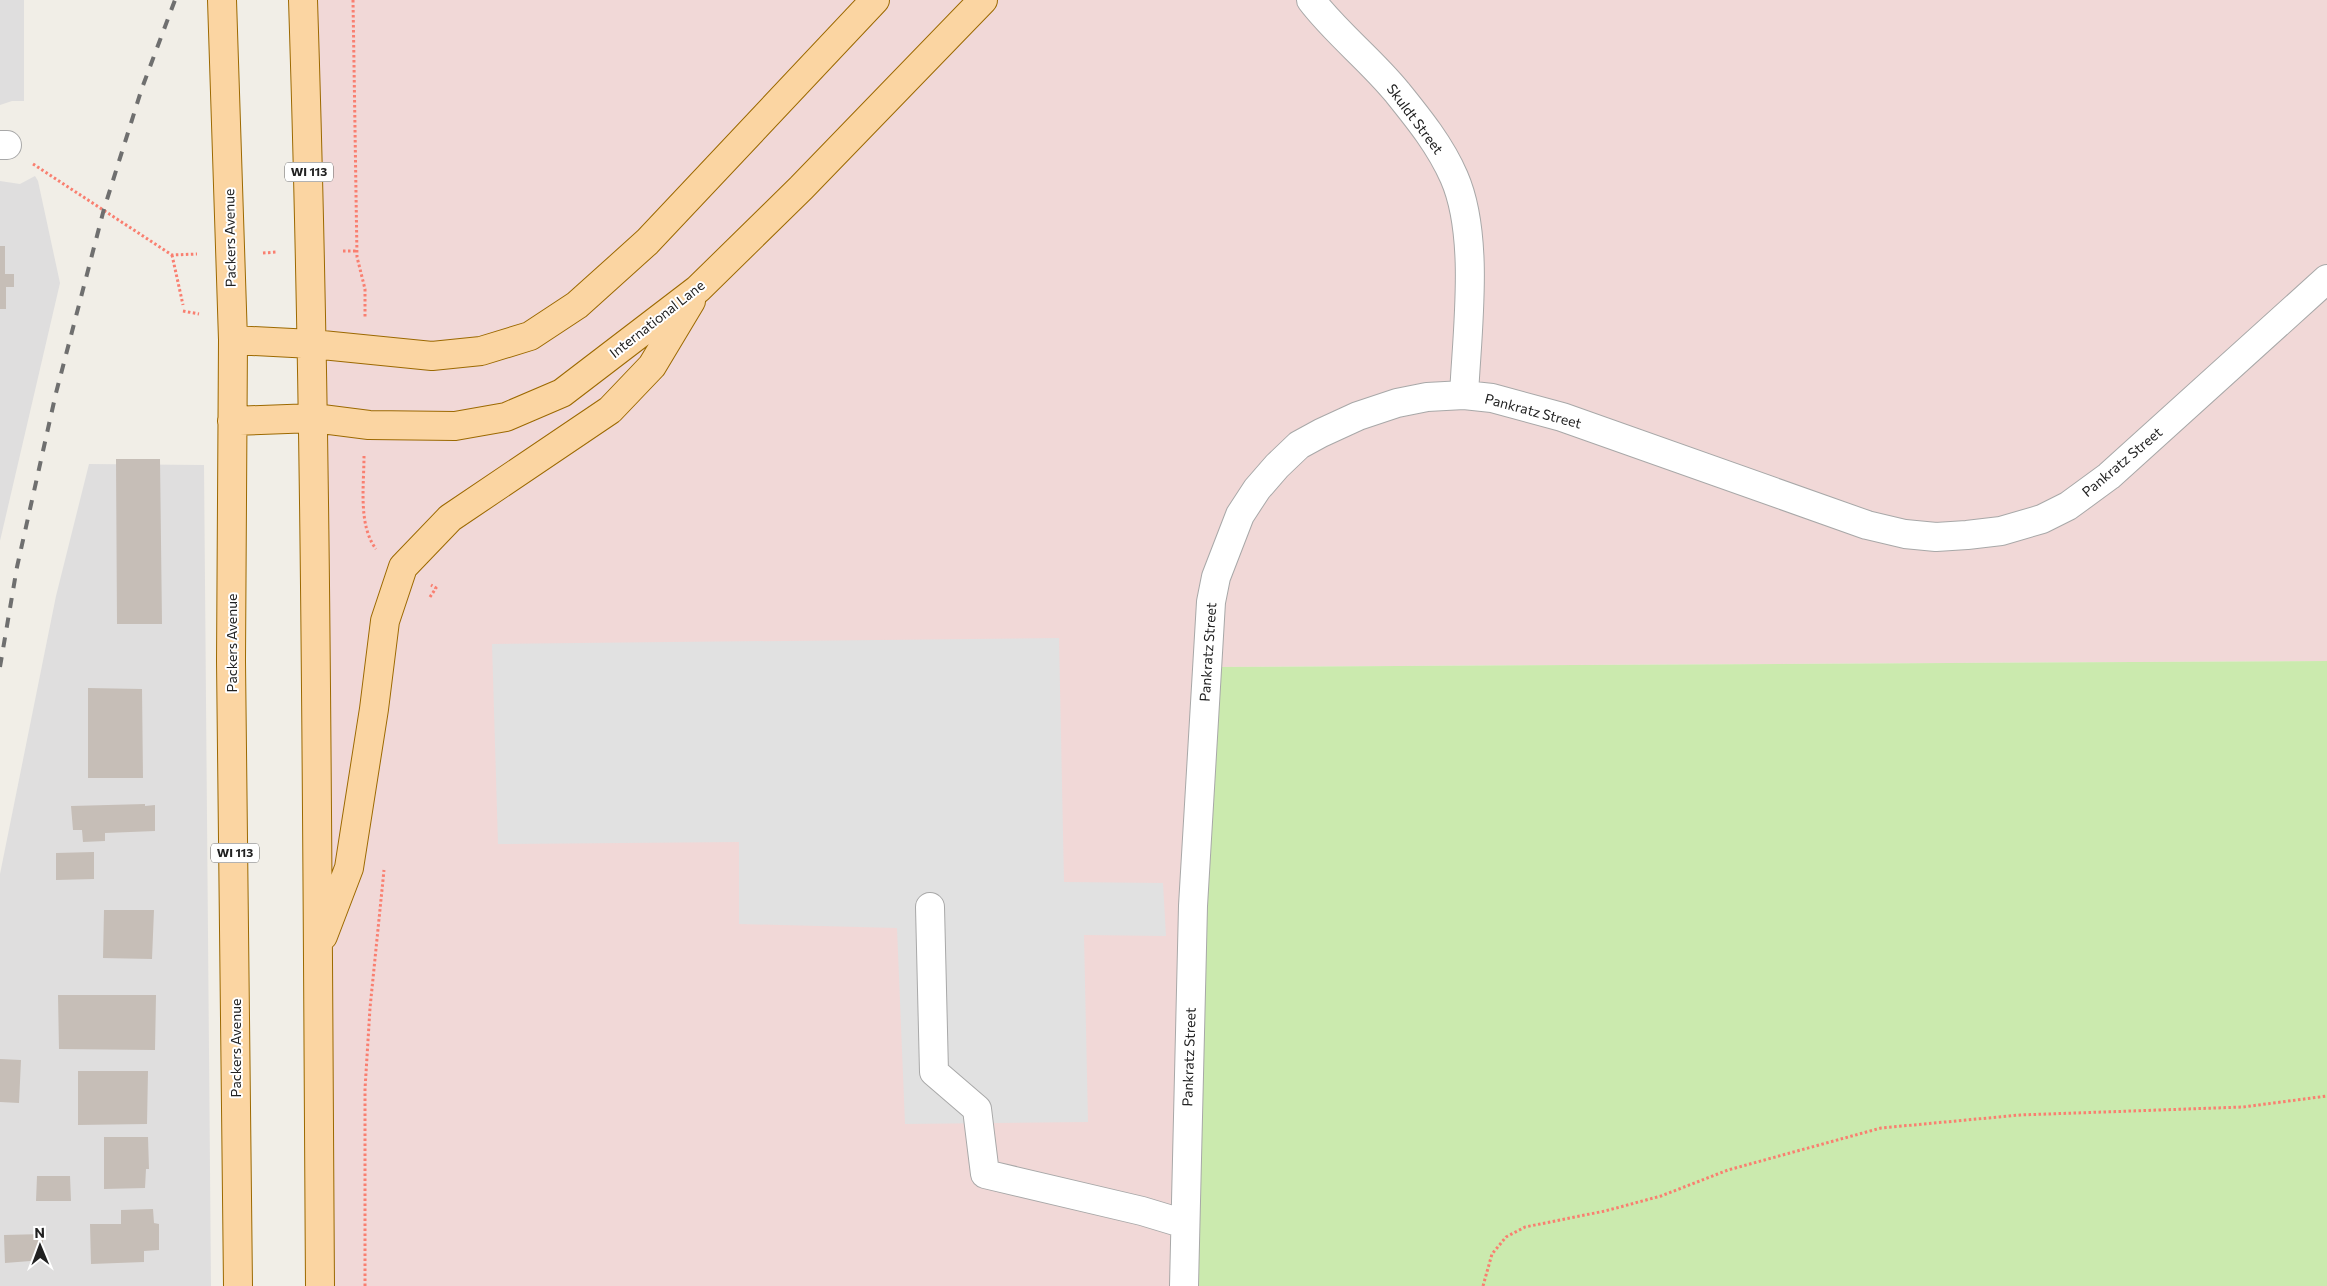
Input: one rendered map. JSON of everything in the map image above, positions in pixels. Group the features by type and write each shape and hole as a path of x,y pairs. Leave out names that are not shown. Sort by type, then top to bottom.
{"main road":[{"name":"Packers Avenue","path":"222,0 233,340 231,661 238,1286"},
{"name":"WI 113","path":"303,0 312,250 320,1286"},
{"path":"233,340 312,344 432,356 481,351 530,336 577,305 646,242 875,0"},
{"name":"International Lane","path":"232,421 314,418 364,425 402,427 455,426 506,417 562,392 698,290 801,188 983,0"},
{"path":"318,949 349,868 374,709 385,620 403,566 450,518 610,410 652,366 698,290"}],"street":[{"name":"Skuldt Street","path":"1311,5 1396,90 1441,150 1454,178 1467,223 1470,252 1464,396"},
{"name":"Pankratz Street","path":"1184,1286 1192,906 1208,627 1216,577 1240,514 1262,483 1299,445 1358,416 1397,403 1427,397 1464,396 1492,398 1562,417 1867,525 1905,534 1936,537 2001,531 2042,519 2068,506 2109,476 2327,279"},
{"path":"930,907 934,1072 977,1109 985,1174 1142,1211 1185,1224"}],"path":[{"path":"353,0 357,258 365,289"},
{"path":"3,145 172,255 183,304"},
{"path":"364,465 367,538 377,551"},
{"path":"427,601 436,588"},
{"path":"365,1286 365,1089 370,1008 384,869"},
{"path":"1483,1286 1492,1254 1506,1237 1525,1227 1605,1211 1661,1196 1728,1170 1881,1128 2020,1115 2243,1107 2327,1096"}],"shaded area":[{"path":"0,0 24,0 24,101 12,101 0,105"},
{"path":"303,0 2327,0 2327,661 1206,667 1184,1286 320,1286"},
{"path":"35,176 38,181 60,283 0,541 0,181 20,184"},
{"path":"89,464 204,465 211,1286 0,1286 0,874 56,596"},
{"path":"1059,638 1064,882 1163,883 1166,936 1084,935 1088,1122 905,1124 897,928 739,924 739,842 498,844 492,644"}],"green space":[{"path":"2327,661 2327,1286 1184,1286 1206,667"}],"building":[{"path":"0,246 5,246 5,274 14,274 14,287 6,287 6,309 0,309"},
{"path":"116,459 160,459 162,624 117,624"},
{"path":"88,688 142,689 143,778 88,778"},
{"path":"145,804 145,806 155,805 155,831 105,833 105,841 83,842 82,830 73,830 71,806"},
{"path":"94,852 94,879 56,880 56,853"},
{"path":"104,910 154,910 152,959 103,958"},
{"path":"58,995 156,995 155,1050 59,1049"},
{"path":"0,1059 21,1060 19,1103 0,1102"},
{"path":"78,1071 148,1071 147,1124 78,1125"},
{"path":"104,1137 148,1137 149,1169 146,1169 145,1188 104,1189"},
{"path":"37,1176 70,1176 71,1201 36,1201"},
{"path":"153,1209 154,1223 159,1224 159,1250 144,1251 144,1262 91,1264 90,1224 121,1224 121,1210"},
{"path":"43,1234 43,1260 5,1263 4,1235"}],"railway":[{"path":"0,667 17,567 56,393 104,209 142,88 175,0"}]}
